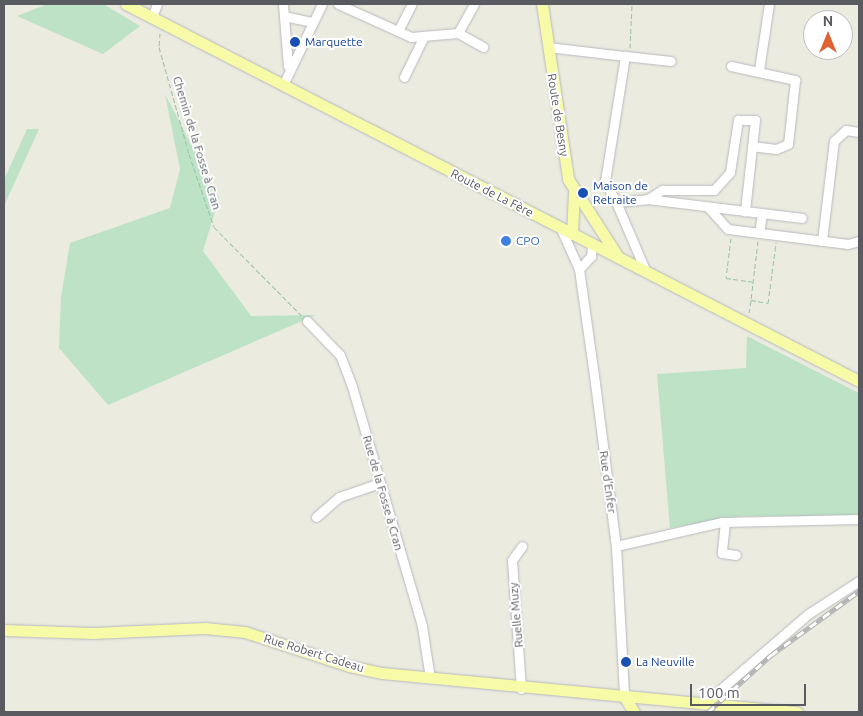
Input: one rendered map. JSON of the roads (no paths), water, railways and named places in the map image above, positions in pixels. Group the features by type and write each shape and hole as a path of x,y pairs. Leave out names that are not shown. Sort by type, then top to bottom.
{"main road":[{"name":"Route de La Fère","path":"126,4 561,229 591,250 606,252 619,258 859,381"},
{"name":"Route de Besny","path":"542,4 574,191 619,258"},
{"path":"561,229 574,215 574,191"},
{"path":"561,229 574,215"},
{"path":"591,250 594,220"},
{"name":"Rue Robert Cadeau","path":"4,630 92,633 205,628 245,632 349,666 430,678 521,689 628,706 707,701 735,708 797,712"}],"street":[{"path":"152,17 157,4"},
{"path":"282,4 288,67"},
{"path":"284,85 288,67 322,4"},
{"path":"338,4 411,37 458,32 483,47"},
{"path":"398,31 412,4"},
{"path":"458,32 474,4"},
{"path":"759,70 769,4"},
{"path":"284,16 312,22"},
{"path":"404,77 424,36"},
{"path":"548,47 670,61"},
{"path":"628,56 605,181 646,272"},
{"path":"731,66 791,77 797,87 788,144 776,149 753,146"},
{"path":"648,199 662,190 714,190 726,180 738,120 755,120 745,211"},
{"path":"822,241 834,141 846,130 859,132"},
{"path":"616,202 648,199 802,218"},
{"path":"707,206 732,230 848,244 859,240"},
{"path":"759,233 762,213"},
{"name":"Rue d'Enfer","path":"561,229 579,269 616,546 628,706"},
{"path":"579,269 591,250"},
{"name":"Rue de la Fosse à Cran","path":"307,321 340,355 422,626 430,678"},
{"path":"316,517 339,497 380,483"},
{"path":"616,546 725,522 859,519"},
{"path":"725,522 722,553 736,554"},
{"name":"Ruelle Muzy","path":"521,689 512,560 522,546"},
{"path":"707,701 808,614 859,581"}],"railway":[{"path":"708,712 771,655 859,591"}],"place":[{"name":"Marquette","path":"295,42"},
{"name":"Maison de Retraite","path":"583,193"},
{"name":"CPO","path":"506,241"},
{"name":"La Neuville","path":"626,662"}]}
